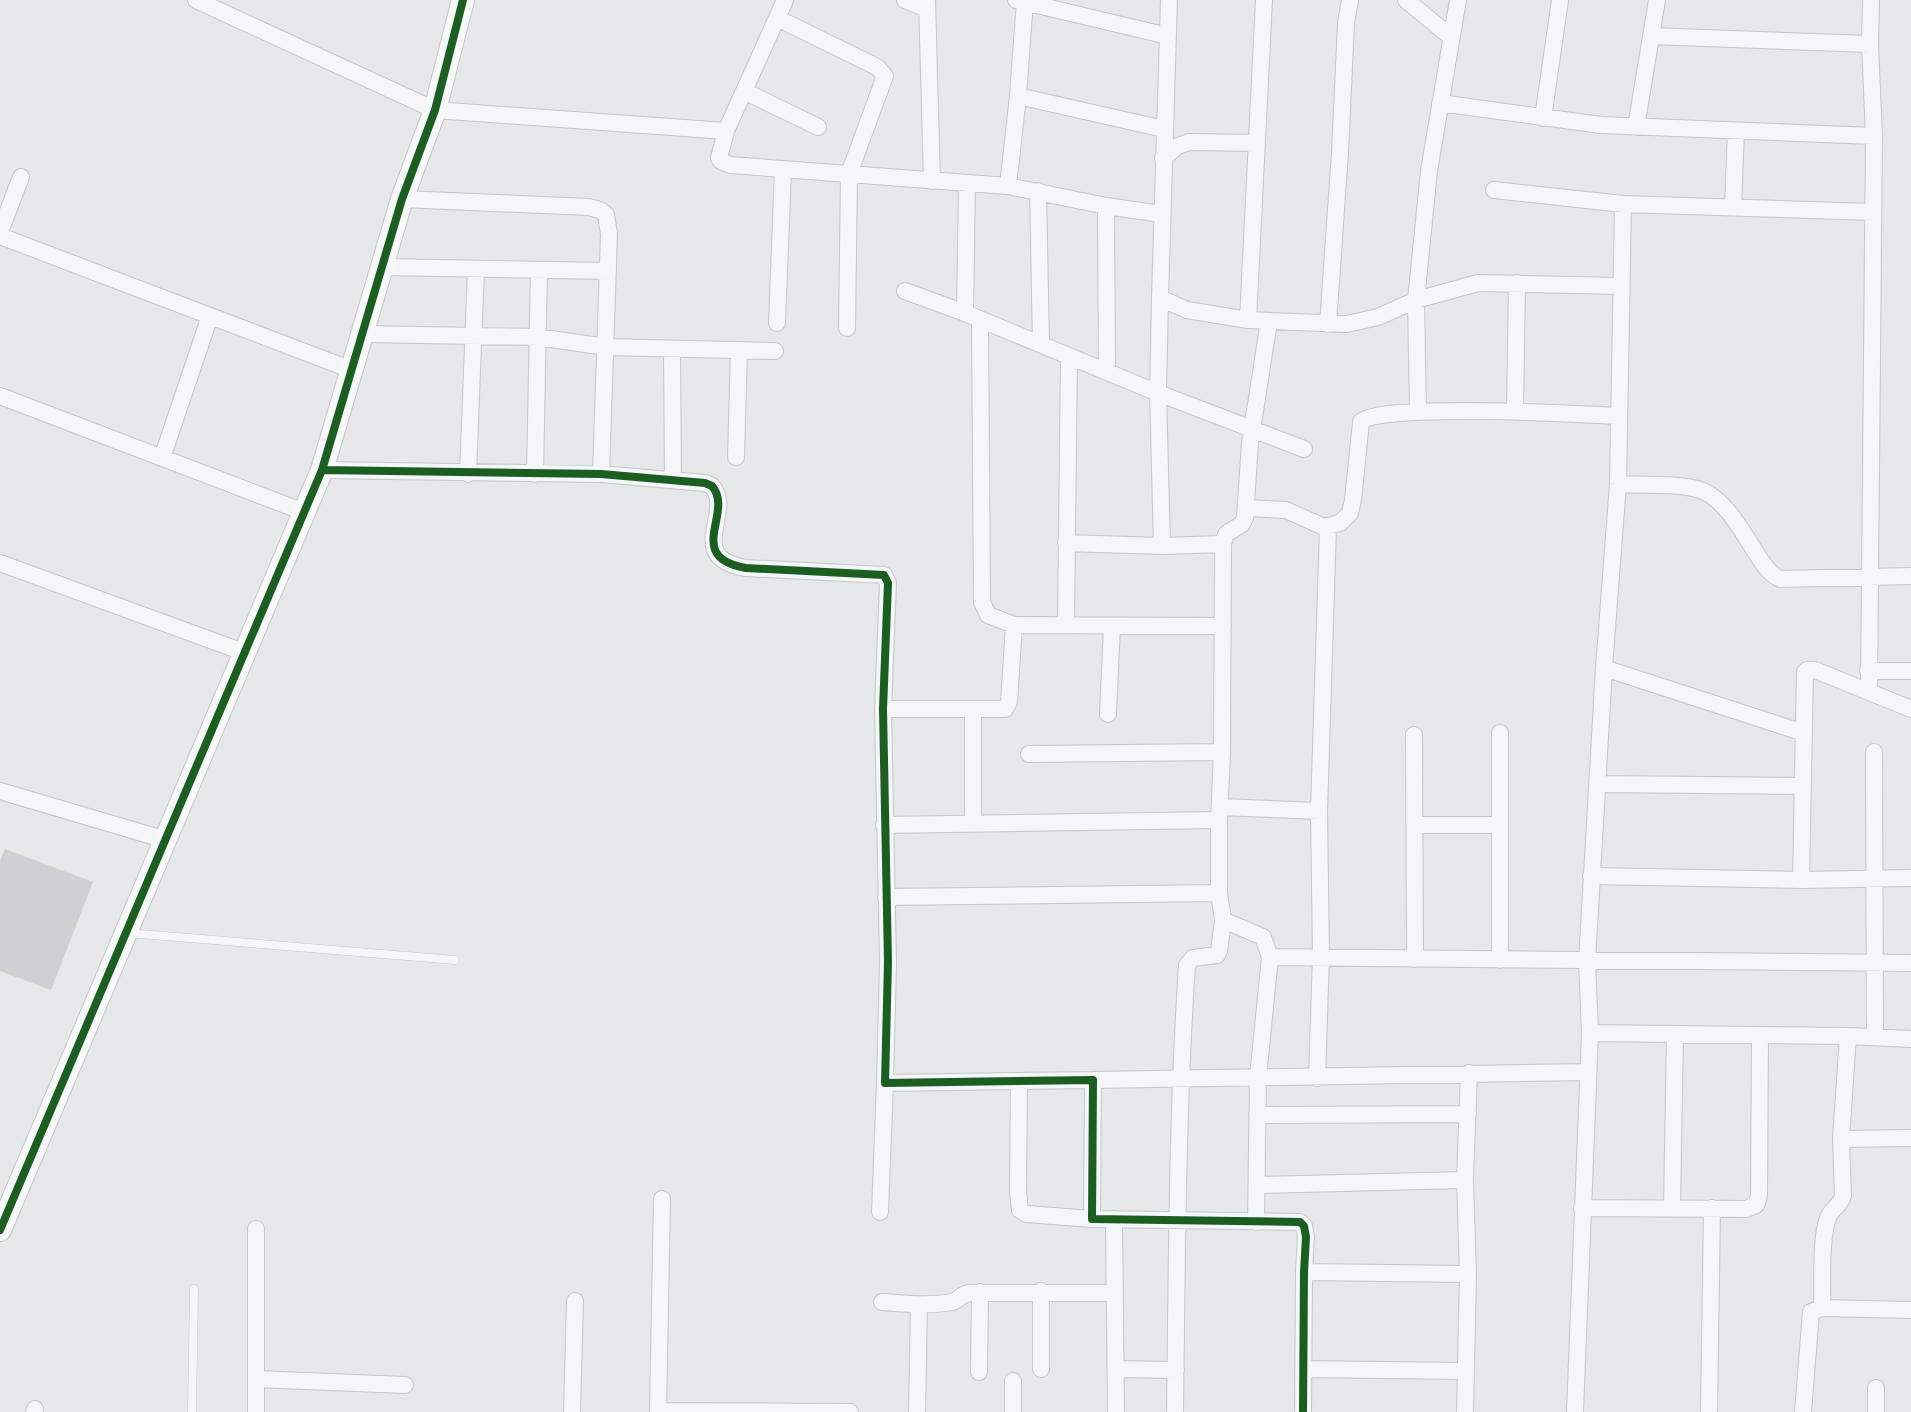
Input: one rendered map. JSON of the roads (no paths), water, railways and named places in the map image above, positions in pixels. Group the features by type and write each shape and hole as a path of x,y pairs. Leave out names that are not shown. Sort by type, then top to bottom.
{"street":[{"path":"196,0 434,110 726,131"},
{"path":"0,1230 322,470 402,199 434,110 463,0"},
{"path":"785,0 726,131 720,148 721,161 730,165 783,170 1008,186 1106,206 1161,214"},
{"path":"905,0 927,5 932,182"},
{"path":"1008,186 1018,96 1022,0 1168,36"},
{"path":"1162,546 1158,394 1161,214 1169,0"},
{"path":"1248,320 1264,0"},
{"path":"1328,324 1340,153 1346,23 1350,0"},
{"path":"1406,0 1451,37"},
{"path":"1418,412 1416,300 1429,171 1458,0"},
{"path":"1543,118 1560,0"},
{"path":"1636,127 1657,0"},
{"path":"1869,690 1868,576 1874,136 1870,44 1872,0"},
{"path":"777,18 877,67 883,72 882,84 849,174 847,328"},
{"path":"1651,36 1870,44"},
{"path":"744,91 818,127"},
{"path":"1018,96 1164,129"},
{"path":"1440,103 1543,118 1636,127 1874,136"},
{"path":"1733,208 1736,131"},
{"path":"1163,158 1178,146 1189,142 1257,143"},
{"path":"778,323 783,170"},
{"path":"0,232 21,177"},
{"path":"964,313 967,184"},
{"path":"1494,190 1623,204 1873,212"},
{"path":"1038,191 1041,344"},
{"path":"402,199 541,203 600,210 606,215 608,224 608,271 601,474"},
{"path":"1575,1412 1590,1033 1587,960 1604,668 1618,484 1623,204"},
{"path":"1106,206 1107,371"},
{"path":"0,236 352,370"},
{"path":"382,267 608,271"},
{"path":"468,474 476,269"},
{"path":"535,474 539,270"},
{"path":"1160,298 1187,310 1248,320 1347,324 1378,317 1416,300 1478,283 1621,286"},
{"path":"1515,411 1517,283"},
{"path":"905,291 1041,344 1158,394 1304,449"},
{"path":"162,458 210,316"},
{"path":"980,320 982,602 988,615 1014,625 1222,626"},
{"path":"1175,1412 1176,1221 1180,1078 1187,965 1193,958 1218,953 1222,920 1218,893 1222,752 1223,544 1226,534 1245,521 1252,429 1269,321"},
{"path":"362,334 537,337 606,347 775,351"},
{"path":"672,349 673,480"},
{"path":"736,457 740,350"},
{"path":"1066,624 1069,356"},
{"path":"0,396 304,512"},
{"path":"1246,508 1286,510 1309,522 1328,527 1340,523 1350,513 1361,422 1369,418 1418,412 1515,411 1618,416"},
{"path":"322,470 468,474 601,474 705,484 714,489 716,504 714,548 718,556 729,565 746,568 881,574 886,577 888,583 883,709 888,962 880,1212"},
{"path":"1618,484 1689,488 1702,491 1714,498 1734,520 1768,570 1780,580 1911,576"},
{"path":"1317,1078 1321,956 1319,811 1328,527"},
{"path":"1066,543 1162,546 1223,544"},
{"path":"0,563 246,652"},
{"path":"883,709 1000,710 1008,706 1014,625"},
{"path":"1108,714 1112,626"},
{"path":"1604,668 1804,733"},
{"path":"1801,880 1804,676 1807,670 1815,670 1869,690 1911,709"},
{"path":"1868,671 1911,671"},
{"path":"973,710 973,823"},
{"path":"1500,733 1500,960"},
{"path":"1414,735 1415,959"},
{"path":"1029,754 1222,752"},
{"path":"1874,752 1875,1037"},
{"path":"1598,784 1803,786"},
{"path":"0,791 166,840"},
{"path":"884,825 1319,811"},
{"path":"1414,825 1500,825"},
{"path":"1591,876 1801,880 1911,878"},
{"path":"886,897 1218,893"},
{"path":"1222,920 1263,937 1270,957 1258,1077 1256,1222"},
{"path":"1270,957 1911,963"},
{"path":"1590,1033 1848,1036 1911,1040"},
{"path":"1672,1208 1675,1034"},
{"path":"1582,1208 1712,1208 1746,1210 1756,1205 1759,1196 1760,1035"},
{"path":"1822,1308 1825,1229 1829,1215 1840,1204 1843,1196 1841,1139 1848,1036"},
{"path":"884,1083 1258,1077 1317,1078 1470,1073 1588,1072"},
{"path":"1465,1412 1468,1274 1465,1180 1470,1073"},
{"path":"1092,1218 1093,1080"},
{"path":"1020,1081 1018,1192 1020,1210 1028,1214 1092,1218 1256,1222 1292,1220 1300,1222 1304,1226 1306,1237 1303,1412"},
{"path":"1256,1115 1468,1114"},
{"path":"1841,1139 1911,1138"},
{"path":"1257,1185 1465,1180"},
{"path":"662,1198 658,1411 850,1412"},
{"path":"1709,1412 1712,1208"},
{"path":"1114,1218 1116,1412"},
{"path":"256,1229 256,1412"},
{"path":"1304,1272 1468,1274"},
{"path":"1041,1291 1041,1369"},
{"path":"882,1302 920,1305 953,1302 966,1293 980,1292 1114,1293"},
{"path":"979,1372 980,1292"},
{"path":"572,1412 575,1301"},
{"path":"917,1412 920,1305"},
{"path":"1803,1412 1810,1315 1815,1309 1911,1310"},
{"path":"1116,1369 1176,1370"},
{"path":"1303,1369 1465,1371"},
{"path":"256,1379 405,1385"},
{"path":"1013,1381 1013,1412"},
{"path":"1876,1388 1876,1412"}],"lane":[{"path":"126,933 455,960"},
{"path":"192,1412 194,1289"}]}
